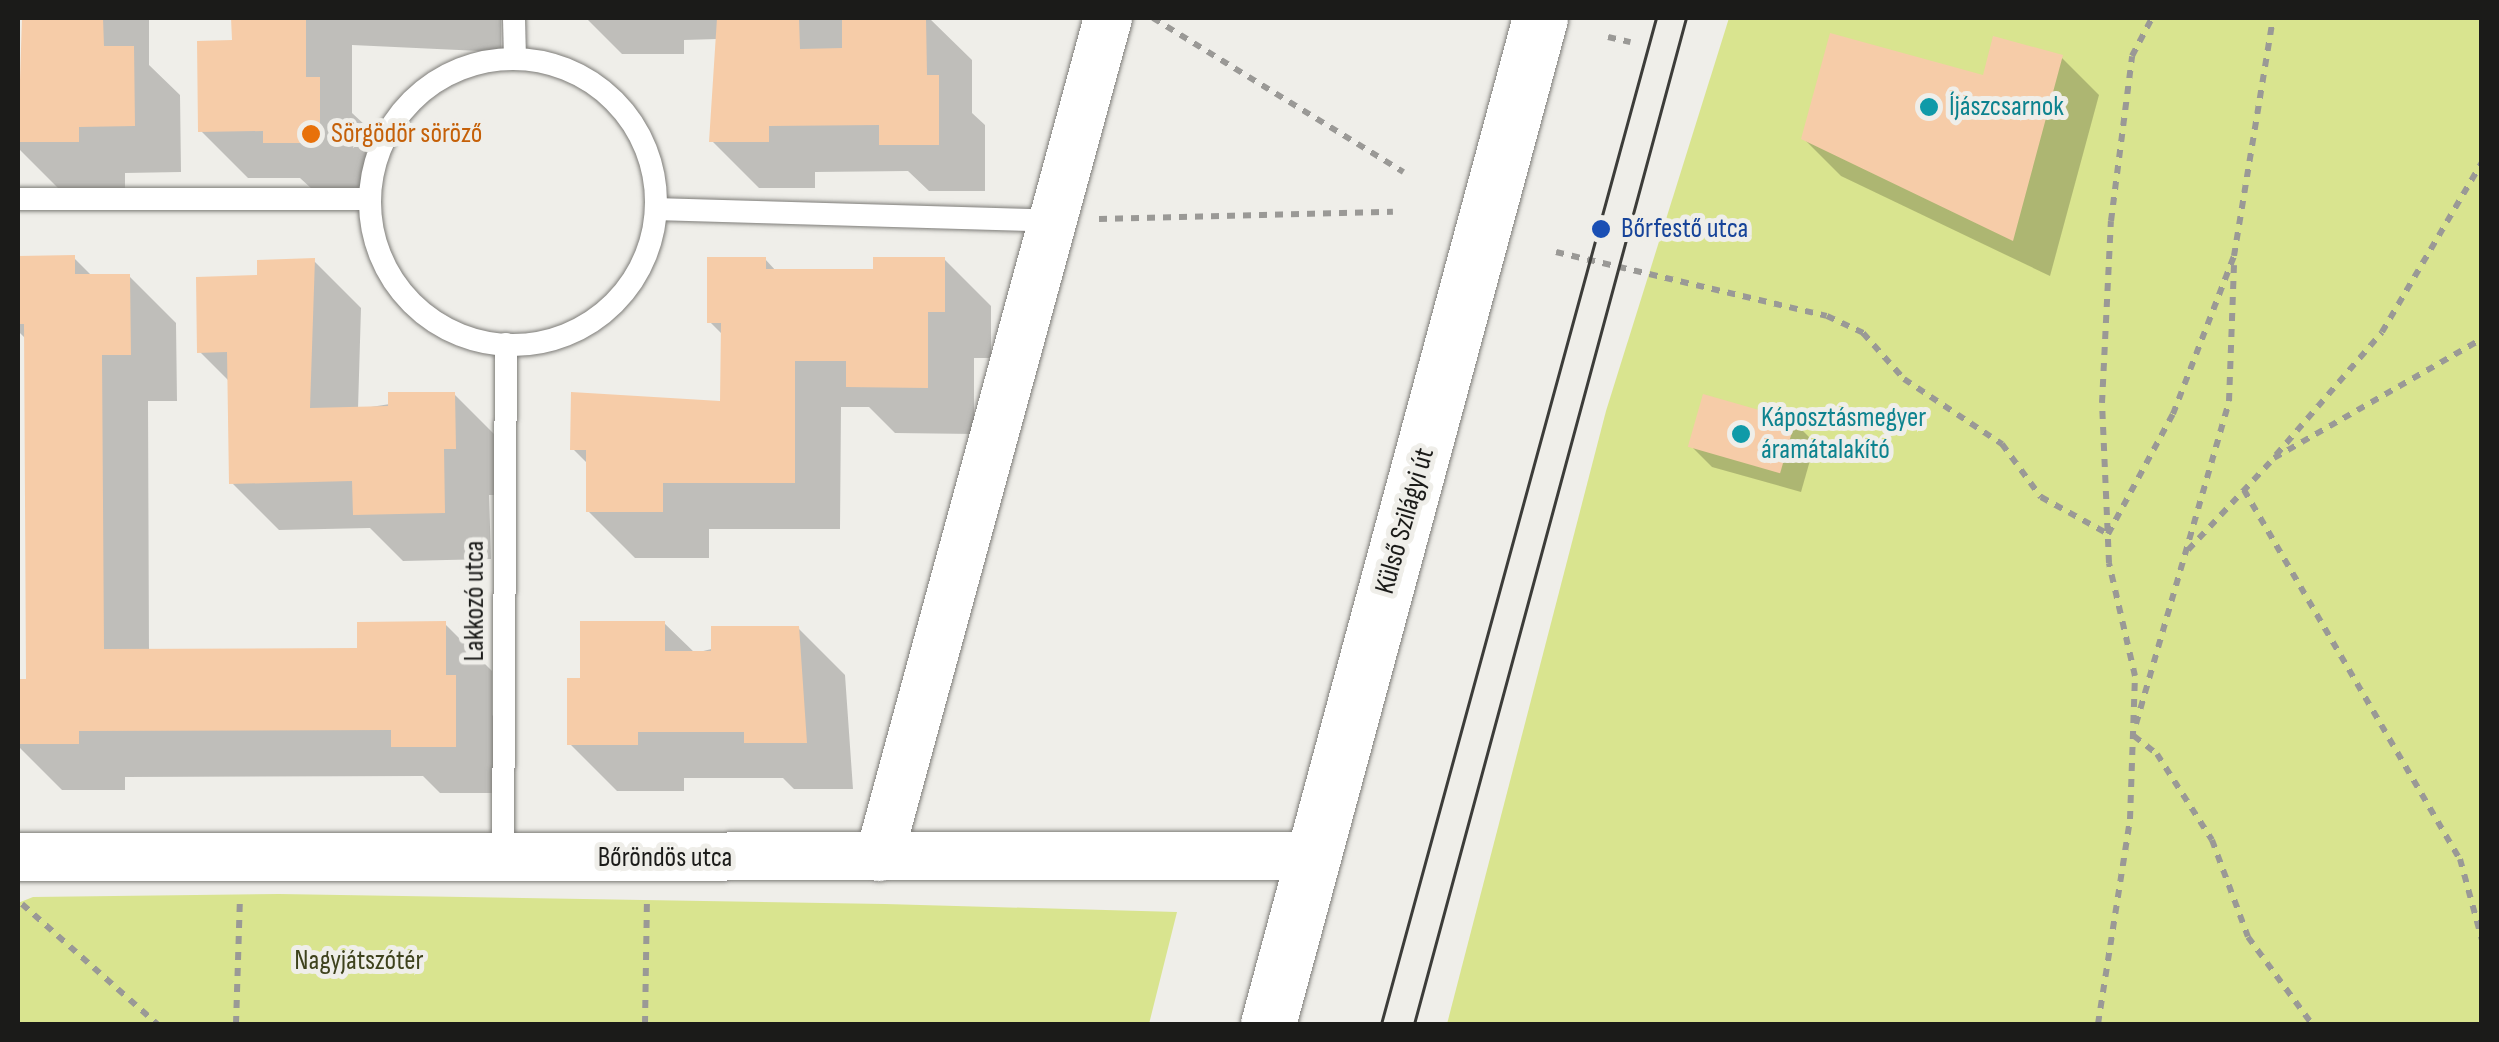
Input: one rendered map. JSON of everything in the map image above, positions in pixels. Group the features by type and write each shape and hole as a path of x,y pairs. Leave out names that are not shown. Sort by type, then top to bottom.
{"street":[{"path":"879,857 1108,18"},
{"name":"Külső Szilágyi út","path":"1268,1024 1540,18"},
{"name":"Bőröndös utca","path":"18,857 1312,856"}],"lane":[{"path":"514,18 515,58"},
{"path":"515,58 556,65 594,84 622,107 641,136 657,210 648,252 612,306 582,328 542,342 506,344 467,337 405,296 384,264 370,199 375,163 411,101 474,64 515,58"},
{"path":"18,199 370,199"},
{"path":"657,210 1053,220"},
{"name":"Lakkozó utca","path":"503,858 506,344"}],"path":[{"path":"1152,18 1403,172"},
{"path":"2098,1024 2130,819 2134,676 2108,534 2102,402 2111,220 2132,56 2152,18"},
{"path":"2132,735 2229,401 2234,256 2273,18"},
{"path":"1608,37 1630,42"},
{"path":"2188,552 2382,332 2482,162"},
{"path":"1053,220 1393,212"},
{"path":"1556,252 1826,316 1863,332 1904,379 2002,444 2041,497 2108,534"},
{"path":"2108,534 2174,414 2234,256"},
{"path":"2274,458 2482,339"},
{"path":"2244,490 2460,859 2482,940"},
{"path":"2132,735 2157,754 2212,840 2248,937 2312,1024"},
{"path":"236,1024 242,859"},
{"path":"645,1024 647,884"},
{"path":"18,899 157,1024"}],"green space":[{"path":"1729,18 2481,18 2481,1024 1447,1024 1606,411"},
{"name":"Nagyjátszótér","path":"279,894 1177,912 1149,1024 18,1024 18,903 33,897"}],"building":[{"path":"22,18 103,18 104,46 134,46 135,126 79,127 79,142 18,142"},
{"path":"231,18 306,18 306,77 320,77 320,143 263,143 263,131 198,132 197,41 232,40"},
{"path":"717,18 799,18 800,49 842,48 842,18 926,18 927,75 939,75 939,145 879,145 879,125 769,126 769,142 709,142"},
{"name":"Íjászcsarnok","path":"1830,33 1983,75 1993,36 2063,55 2013,241 1801,139"},
{"path":"75,255 75,274 130,274 131,355 102,355 104,649 357,648 357,622 446,621 446,675 456,675 456,747 391,747 391,730 79,731 79,744 18,744 18,679 26,679 24,324 18,324 18,256"},
{"path":"707,257 766,257 766,269 873,269 873,257 945,257 945,312 928,312 928,388 846,387 846,361 795,361 795,483 663,483 663,512 586,512 586,450 570,450 571,392 720,401 721,323 707,323"},
{"path":"315,258 310,408 388,406 388,392 455,392 456,449 444,449 445,513 353,515 352,481 229,484 227,352 197,353 196,277 257,275 257,260"},
{"name":"Káposztásmegyer áramátalakító","path":"1703,394 1795,420 1780,473 1688,447"},
{"path":"580,621 665,621 665,651 711,651 711,626 799,626 807,743 744,743 744,732 638,732 638,745 567,745 567,678 580,678"}],"tram line":[{"path":"1381,1024 1656,18"},
{"path":"1414,1024 1686,18"}],"place":[{"name":"Íjászcsarnok","path":"1929,107"},
{"name":"Sörgödör söröző","path":"311,134"},
{"name":"Bőrfestő utca","path":"1601,229"},
{"name":"Káposztásmegyer áramátalakító","path":"1741,434"}]}
